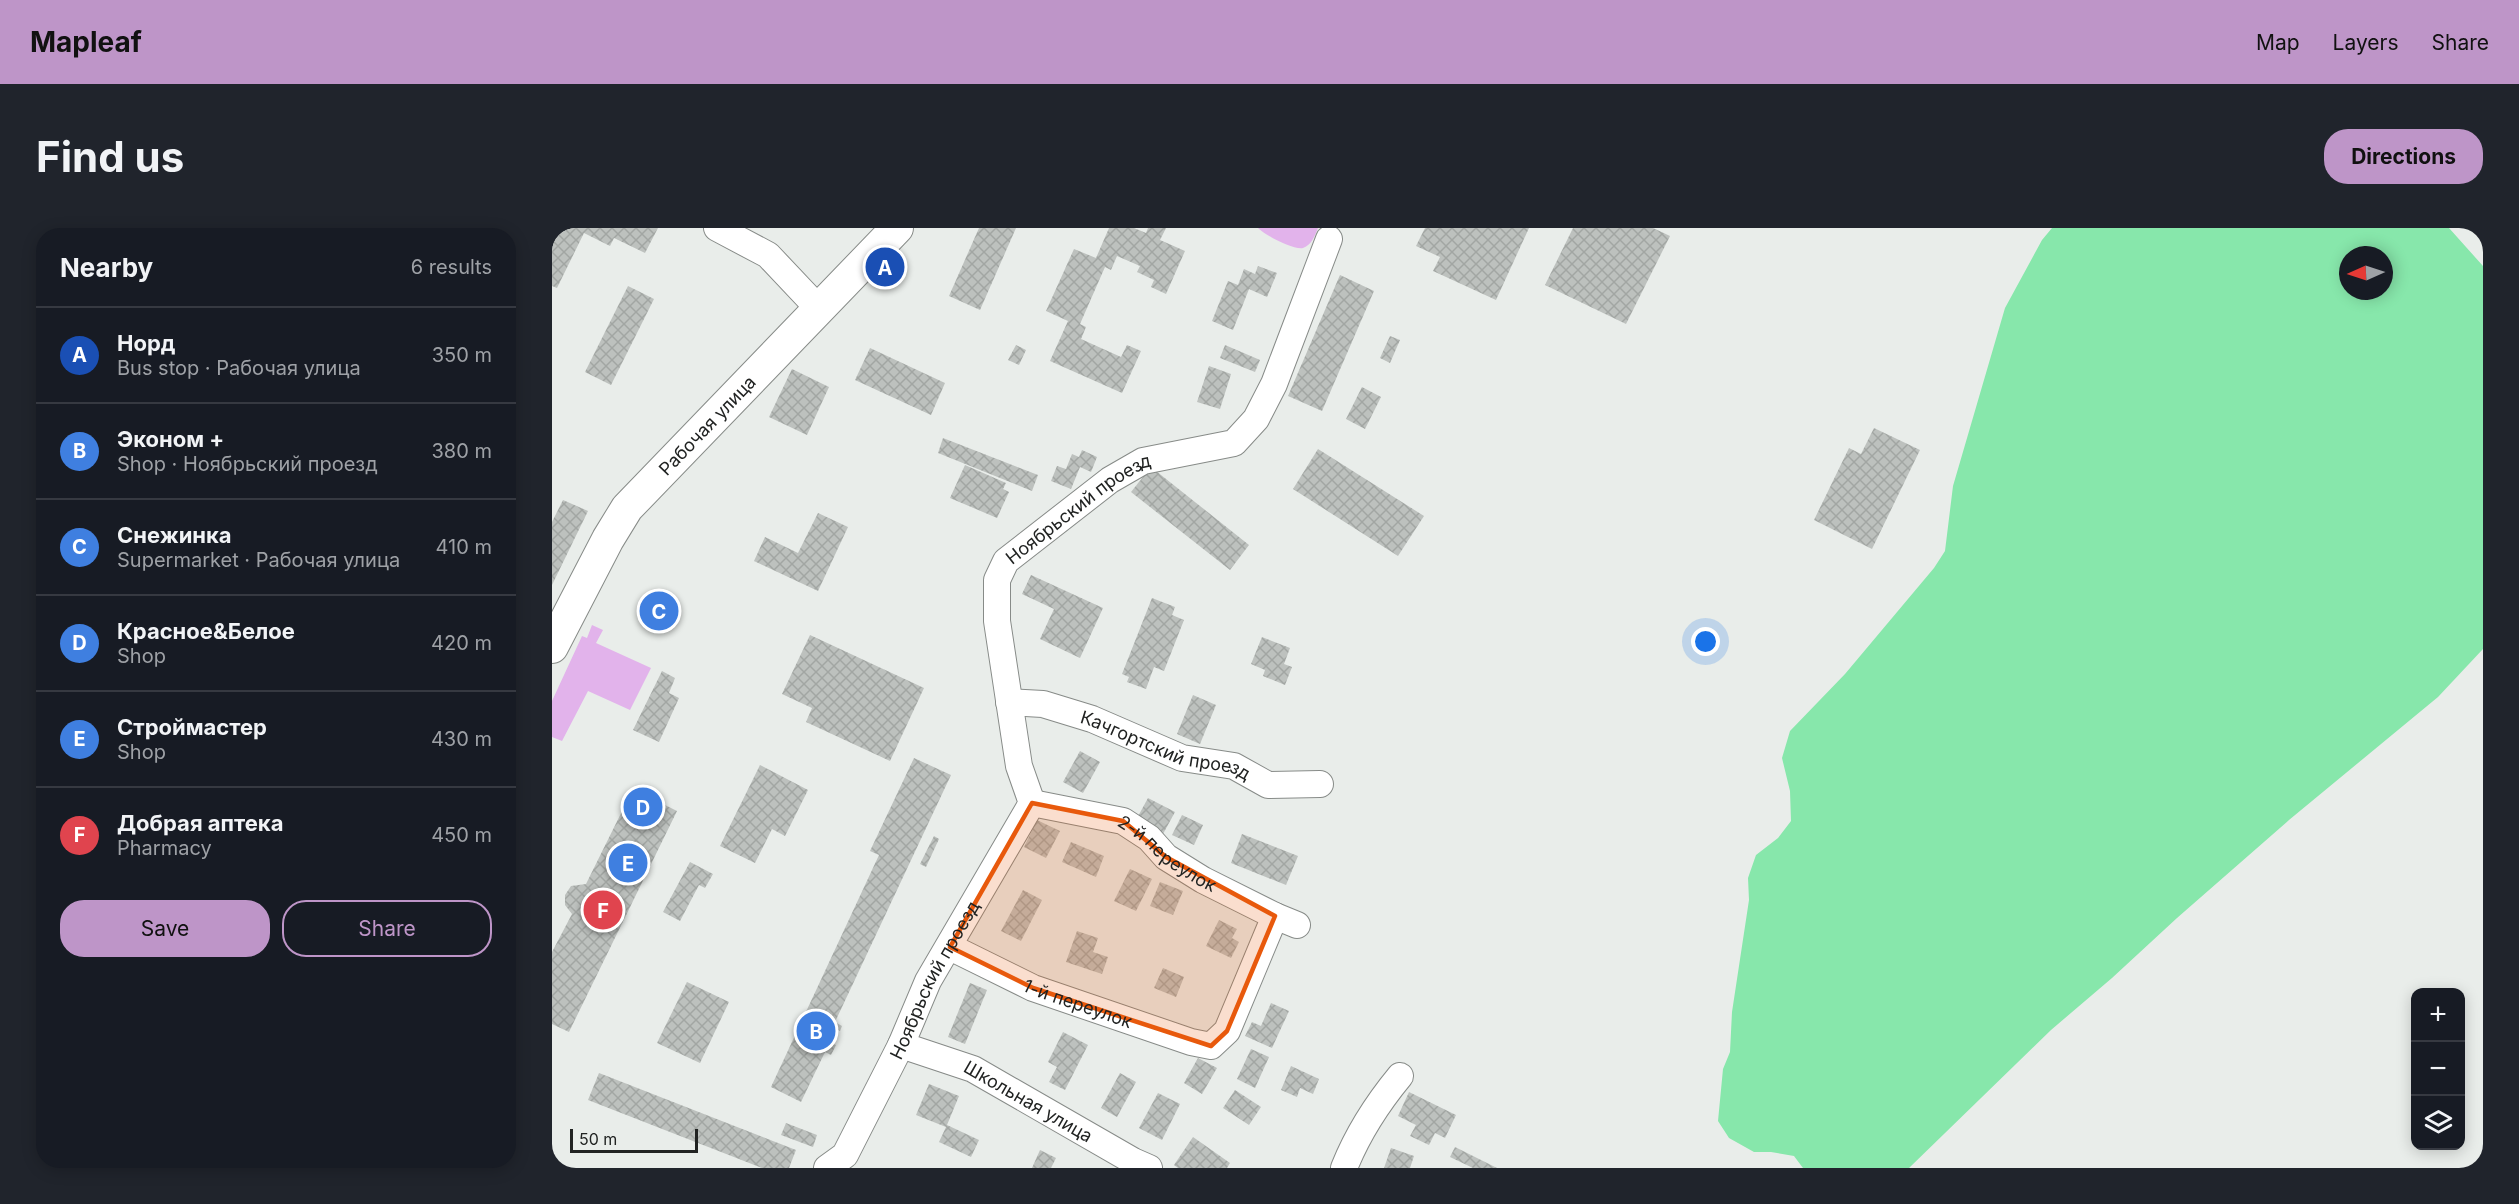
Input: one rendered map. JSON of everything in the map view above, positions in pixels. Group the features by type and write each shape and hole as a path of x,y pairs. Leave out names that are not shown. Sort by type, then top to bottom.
{"main road":[{"name":"Рабочая улица","path":"552,647 608,539 627,508 897,228"}],"street":[{"path":"717,228 768,255 819,309"},
{"name":"Ноябрьский проезд","path":"826,1168 845,1155 901,1045 928,981 1032,803 1019,766 997,621 997,580 1006,561 1110,480 1143,461 1234,443 1256,419 1274,384 1329,239"},
{"name":"Качгортский проезд","path":"1009,702 1043,704 1092,719 1182,758 1234,766 1268,785 1320,784"},
{"name":"2-й переулок","path":"1032,803 1123,821 1149,838 1166,857 1203,880 1286,920 1227,1031 1211,1046"},
{"name":"1-й переулок","path":"950,946 1033,988 1191,1042 1211,1046"},
{"name":"Школьная улица","path":"901,1045 972,1069 1149,1168"},
{"path":"1344,1168 1353,1144 1372,1111 1400,1076"}],"highlighted area":[{"path":"1032,803 1123,821 1166,857 1275,916 1227,1031 1211,1046 1033,988 950,947"}],"shaded area":[{"path":"1258,228 1318,228 1309,245 1298,248 1279,241"},
{"path":"2052,228 2449,228 2483,266 2483,649 2438,697 2289,820 2051,1030 1909,1168 1803,1168 1794,1156 1754,1152 1729,1138 1718,1121 1723,1069 1730,1052 1732,1012 1749,900 1748,878 1756,855 1778,838 1791,821 1790,791 1782,758 1790,731 1845,674 1934,568 1945,551 1953,486 2005,308 2042,240"},
{"path":"592,625 603,630 596,643 651,668 630,710 588,691 562,741 552,737 552,701 582,636 587,638"}],"building":[{"path":"552,228 658,228 645,253 614,238 610,246 584,233 557,288 552,286"},
{"path":"979,228 1016,228 980,310 949,296"},
{"path":"1109,228 1134,228 1146,233 1148,228 1166,228 1160,240 1185,251 1166,294 1151,287 1154,280 1137,272 1140,266 1117,256 1111,270 1105,267 1080,324 1086,327 1081,339 1121,357 1127,345 1141,351 1122,393 1050,361 1068,321 1046,311 1074,249 1096,258"},
{"path":"1425,228 1529,228 1496,300 1433,271 1440,257 1416,246"},
{"path":"1573,228 1653,228 1670,236 1626,324 1545,285"},
{"path":"1258,266 1277,273 1267,297 1249,289 1233,330 1212,321 1228,281 1238,285 1244,269 1255,274"},
{"path":"1340,275 1374,291 1322,411 1288,396"},
{"path":"628,286 654,299 611,385 585,372"},
{"path":"1390,336 1400,340 1390,363 1380,358"},
{"path":"1016,345 1026,350 1019,365 1008,360"},
{"path":"1225,345 1260,360 1255,372 1220,358"},
{"path":"870,348 945,383 931,415 855,380"},
{"path":"1209,366 1231,374 1220,409 1197,402"},
{"path":"792,369 829,387 807,435 769,417"},
{"path":"1362,387 1381,397 1365,429 1346,419"},
{"path":"1874,428 1920,450 1872,549 1814,520 1849,448 1861,454"},
{"path":"943,438 1038,475 1032,491 938,453"},
{"path":"1318,449 1424,516 1398,556 1293,489"},
{"path":"1082,450 1097,457 1091,472 1080,467 1071,489 1051,481 1057,466 1066,469 1072,454 1079,457"},
{"path":"965,465 1006,483 1003,489 1009,492 997,518 950,498"},
{"path":"1151,467 1249,545 1230,570 1131,492"},
{"path":"563,500 588,511 552,585 552,522"},
{"path":"818,513 848,527 818,591 754,561 765,537 798,553"},
{"path":"1031,575 1103,608 1080,658 1040,639 1054,609 1022,594"},
{"path":"652,591 677,603 665,631 639,619"},
{"path":"1152,598 1175,607 1172,615 1184,620 1164,671 1154,667 1146,689 1127,682 1129,677 1122,674"},
{"path":"810,635 924,688 890,761 806,722 812,708 782,694"},
{"path":"1262,637 1290,648 1284,664 1292,667 1285,685 1263,676 1265,670 1251,664"},
{"path":"662,671 675,678 669,693 679,698 659,742 633,730"},
{"path":"1193,695 1216,705 1200,744 1177,734"},
{"path":"1080,751 1100,762 1083,793 1063,782"},
{"path":"914,758 951,775 835,1022 842,1026 840,1031 834,1028 828,1042 836,1045 831,1055 825,1052 801,1102 771,1087 879,855 870,851"},
{"path":"760,765 808,790 785,836 772,829 755,863 720,846"},
{"path":"633,789 677,811 569,1032 552,1024 552,952 572,914 565,905 565,895 571,886 586,884"},
{"path":"1148,798 1175,812 1163,834 1136,820"},
{"path":"1182,815 1203,825 1194,845 1172,835"},
{"path":"1037,820 1060,831 1046,858 1024,847"},
{"path":"1242,834 1298,856 1286,885 1231,863"},
{"path":"934,836 939,839 926,867 920,864"},
{"path":"1071,842 1104,856 1096,877 1062,862"},
{"path":"690,862 713,874 705,888 699,885 680,921 663,912"},
{"path":"1130,869 1152,879 1136,911 1114,901"},
{"path":"1160,882 1183,891 1173,915 1150,906"},
{"path":"1023,890 1042,900 1021,941 1001,931"},
{"path":"1219,920 1237,929 1232,938 1239,942 1231,958 1206,946"},
{"path":"1077,931 1098,938 1093,952 1108,957 1102,974 1066,962"},
{"path":"1163,968 1184,977 1176,997 1154,988"},
{"path":"687,982 729,1002 700,1063 657,1043"},
{"path":"970,983 987,990 965,1044 948,1037"},
{"path":"1271,1003 1289,1011 1272,1048 1245,1036 1252,1022 1261,1026"},
{"path":"1063,1032 1088,1045 1065,1090 1049,1082 1057,1067 1048,1062"},
{"path":"1251,1049 1269,1057 1255,1088 1237,1079"},
{"path":"1198,1058 1217,1068 1202,1094 1184,1083"},
{"path":"1291,1066 1319,1079 1313,1094 1300,1088 1297,1097 1281,1090"},
{"path":"599,1073 796,1150 789,1168 762,1168 588,1100"},
{"path":"1120,1073 1136,1082 1117,1117 1101,1108"},
{"path":"929,1084 959,1096 947,1125 979,1140 971,1157 939,1142 946,1127 916,1115"},
{"path":"1235,1090 1261,1107 1249,1125 1223,1108"},
{"path":"1409,1092 1456,1115 1445,1138 1435,1133 1429,1145 1410,1136 1416,1125 1398,1116"},
{"path":"1158,1093 1180,1104 1162,1140 1139,1128"},
{"path":"786,1123 817,1135 813,1147 781,1135"},
{"path":"1193,1137 1230,1163 1227,1168 1178,1168 1174,1165"},
{"path":"1455,1147 1497,1168 1473,1168 1450,1157"},
{"path":"1391,1148 1414,1156 1410,1168 1384,1168"},
{"path":"1040,1150 1056,1158 1051,1168 1032,1168"}],"place":[{"name":"Норд","path":"885,267"},
{"name":"Снежинка","path":"659,611"},
{"name":"Красное&Белое","path":"643,807"},
{"name":"Строймастер","path":"628,863"},
{"name":"Добрая аптека","path":"603,910"},
{"name":"Эконом +","path":"816,1031"}]}
